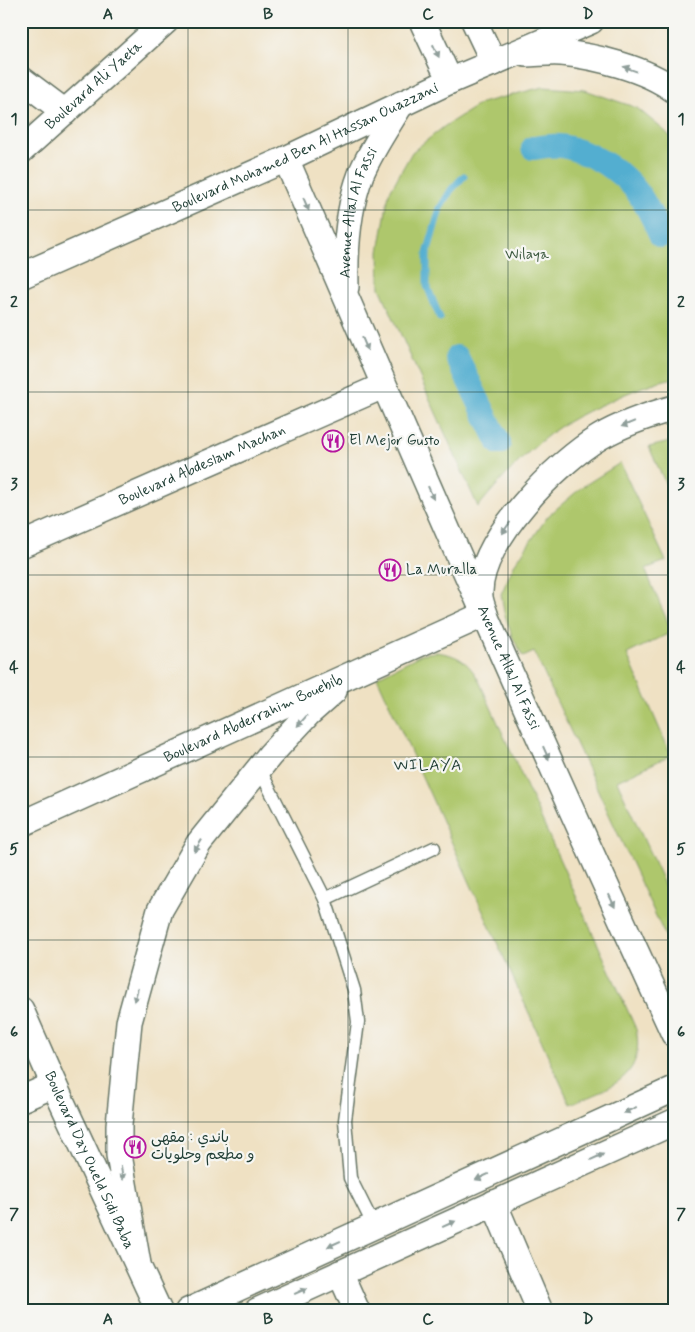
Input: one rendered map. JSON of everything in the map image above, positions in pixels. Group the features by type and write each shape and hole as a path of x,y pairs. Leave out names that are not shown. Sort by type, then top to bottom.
{"street":[{"name":"Boulevard Ali Yaeta","path":"21,151 166,21"},
{"path":"422,21 450,81"},
{"path":"474,21 504,58 560,53 598,59 629,68 666,84 674,90"},
{"name":"Boulevard Mohamed Ben Al Hassan Ouazzani","path":"21,276 286,159 450,81 591,21"},
{"path":"21,79 65,112"},
{"name":"Avenue Allal Al Fassi","path":"346,299 345,269 347,242 351,215 361,175 375,146 401,104"},
{"name":"Avenue Allal Al Fassi","path":"286,159 383,386 484,614 607,890 674,1034"},
{"name":"Boulevard Abdeslam Machan","path":"21,545 383,386"},
{"path":"484,614 480,593 488,561 505,528 552,474 601,436 656,413 674,408"},
{"name":"Boulevard Abderrahim Bouebib","path":"21,824 484,614"},
{"path":"138,1264 119,1156 120,1125 129,1022 160,910 199,843 260,768 308,714 350,676"},
{"name":"Boulevard Day Oueld Sidi Baba","path":"21,1010 159,1311"},
{"path":"21,1099 54,1085"},
{"path":"188,1311 674,1089"},
{"path":"257,1311 674,1122"},
{"path":"494,1204 540,1311"},
{"path":"340,1273 357,1311"}],"lane":[{"path":"260,768 325,899 354,990 358,1022 345,1120 350,1178 374,1226"},
{"path":"325,899 434,848"}],"green space":[{"name":"Wilaya","path":"543,87 585,90 637,108 674,141 674,378 635,390 564,424 541,441 518,462 478,507 380,288 379,252 389,193 412,152 445,126 481,103"},
{"path":"674,441 674,502 649,447"},
{"path":"620,463 666,561 645,569 672,632 627,654 671,755 617,781 670,897 674,896 674,955 534,652 523,657 512,636 504,612 501,594 514,565 548,516 582,487"},
{"path":"436,652 462,660 471,668 479,681 636,1029 638,1046 635,1060 630,1070 621,1079 598,1093 570,1104 377,677 422,654"}],"waterway":[{"path":"533,148 567,147 589,155 615,170 634,187 641,197 661,236"},
{"path":"440,318 427,286 427,254 440,208 451,190 464,176"},
{"path":"457,357 499,443"}],"place":[{"name":"El Mejor Gusto","path":"333,441"},
{"name":"La Muralla","path":"390,570"},
{"name":"باندي : مقهى و مطعم وحلويات","path":"135,1147"}],"district":[{"name":"WILAYA","path":"428,765"}]}
